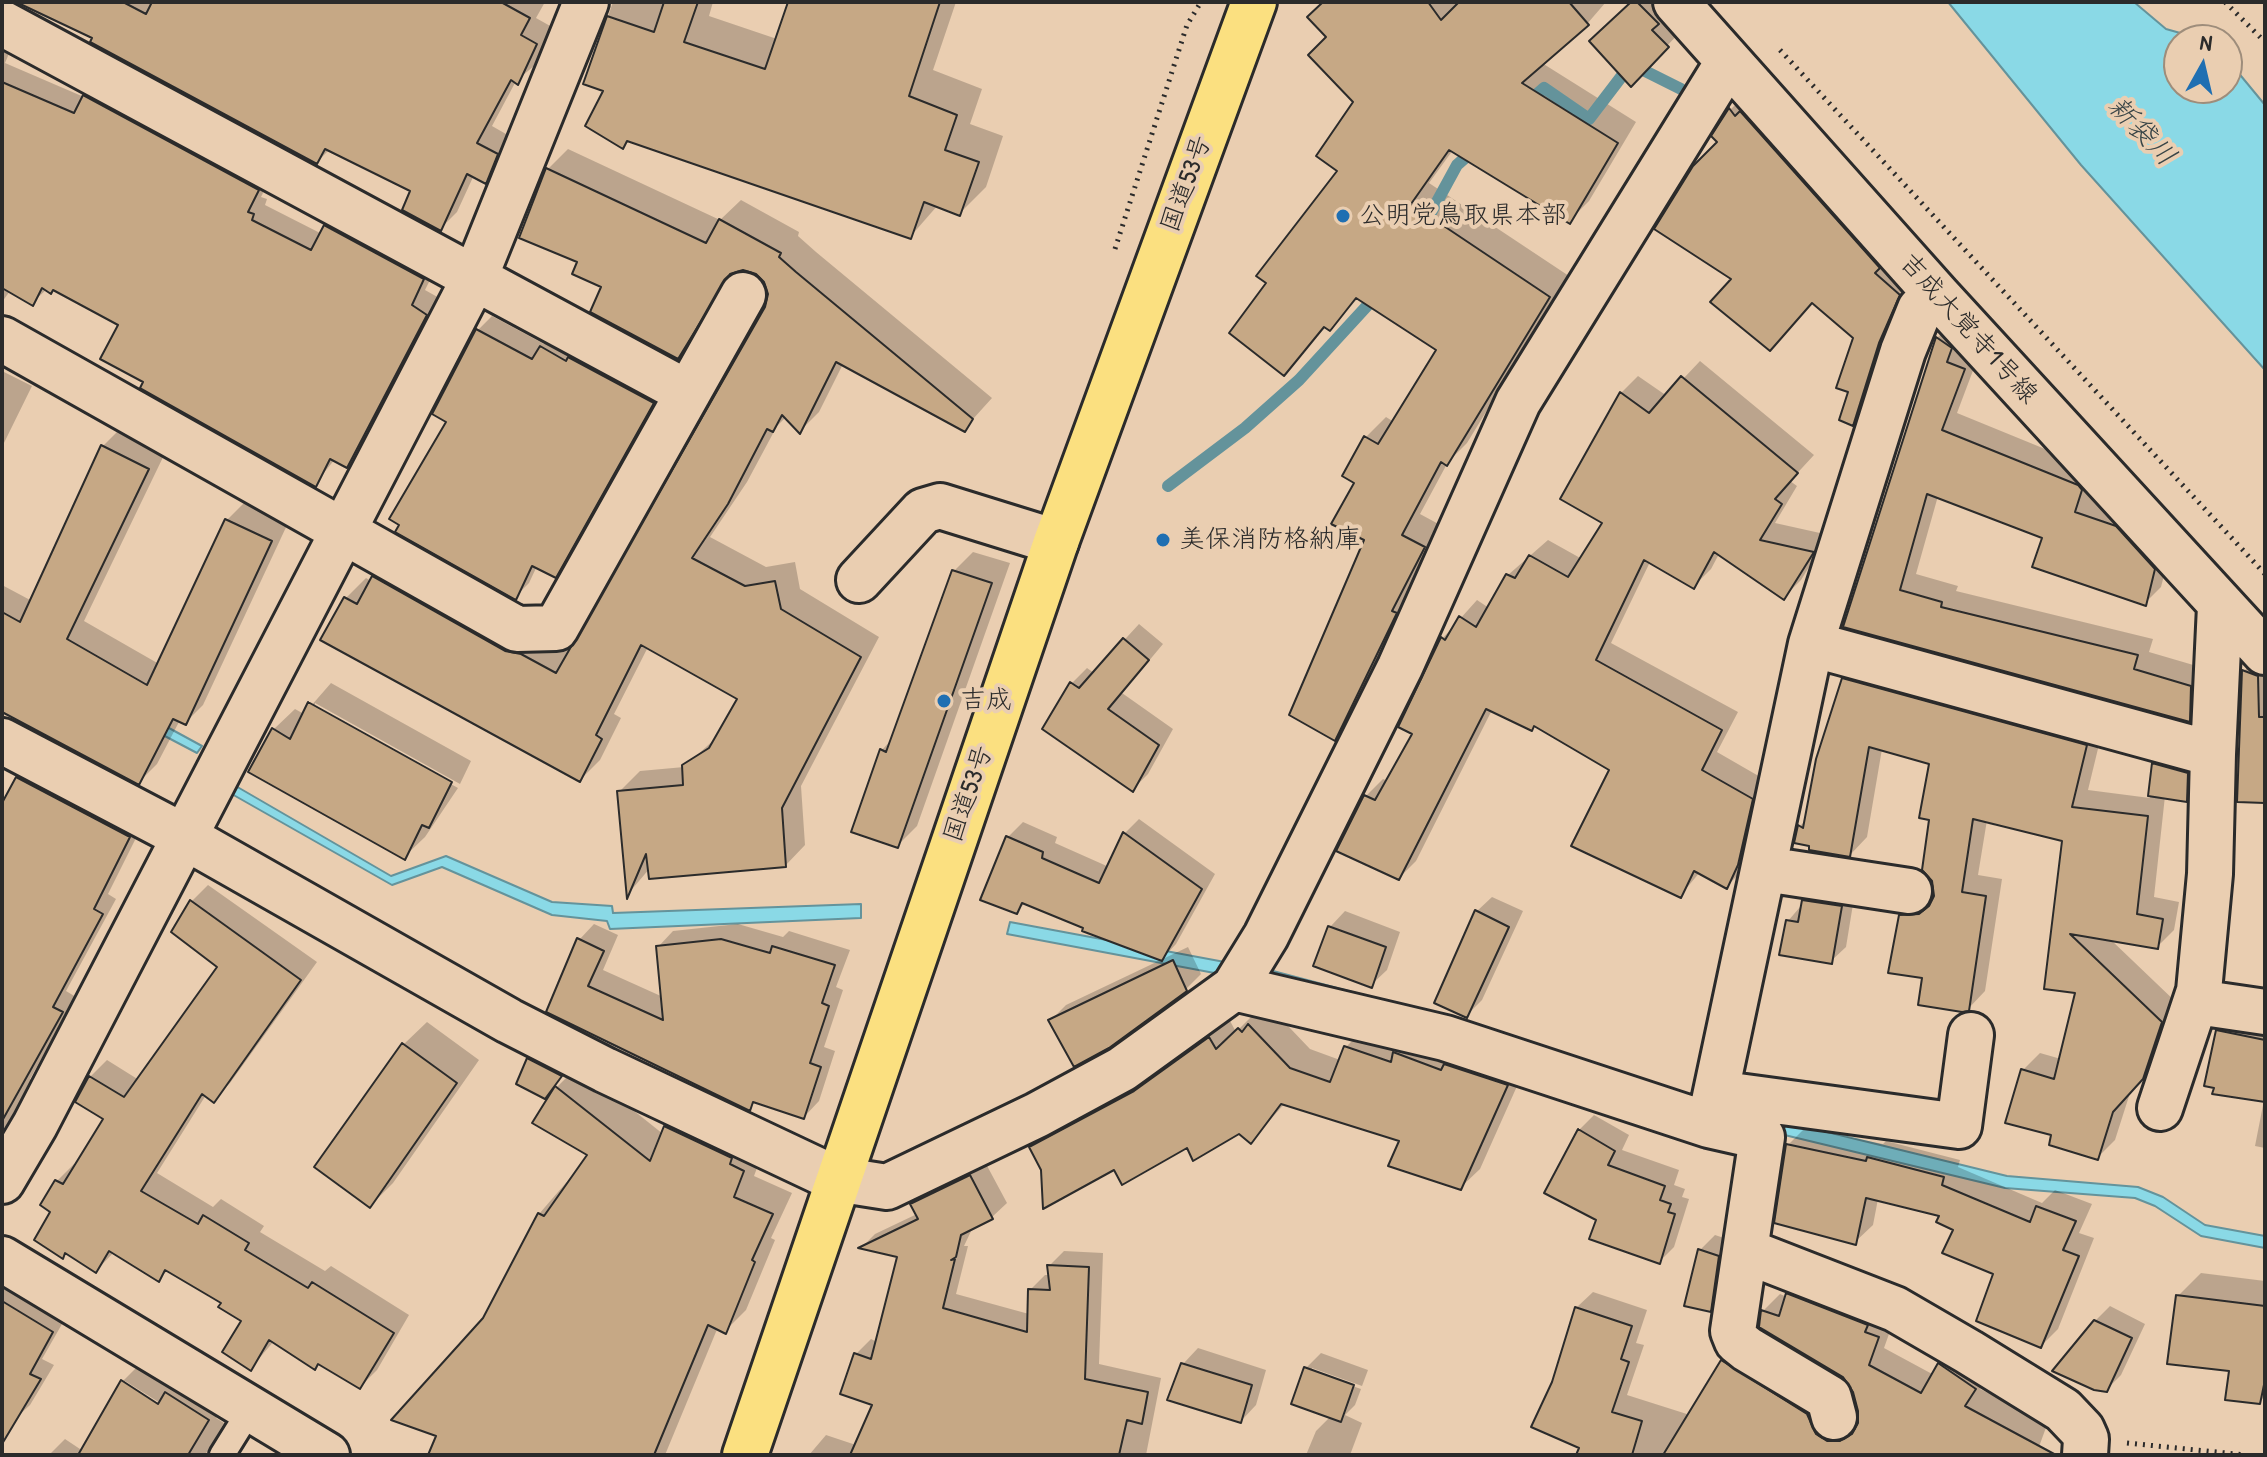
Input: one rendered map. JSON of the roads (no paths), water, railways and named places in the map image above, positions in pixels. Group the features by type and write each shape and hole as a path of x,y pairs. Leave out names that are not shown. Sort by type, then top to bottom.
{"highway":[{"name":"国道53号","path":"745,1455 836,1179 1056,542 1254,2"}],"street":[{"name":"吉成大覚寺1号線","path":"1676,2 1938,296 2265,652"},
{"path":"2,1181 185,837 476,275 571,8"},
{"path":"2,23 476,275 688,393"},
{"path":"2,741 185,837 509,1021 836,1179 887,1187 1037,1115 1122,1069 1234,988 1266,936 1400,667 1518,402 1728,62"},
{"path":"2,339 517,629 556,628 743,295"},
{"path":"1713,1109 1811,644 1903,351 1920,309 1938,296"},
{"path":"859,580 923,511 940,506 1056,542"},
{"path":"2160,1108 2197,1002 2210,874 2220,606"},
{"path":"1811,644 2213,754"},
{"path":"1765,869 1909,891"},
{"path":"1234,988 1445,1038 1713,1109 1959,1126 1971,1035"},
{"path":"2197,1002 2265,1012"},
{"path":"1713,1109 1762,1137 1734,1320 1737,1341 1829,1398 1834,1417"},
{"path":"1746,1251 1895,1309 2063,1410 2085,1447"},
{"path":"2,1259 327,1455"}],"lane":[{"path":"222,1455 250,1410"}],"water":[{"name":"新袋川","path":"1948,2 2134,2 2163,26 2163,104 2243,104 2243,78 2265,105 2265,370 2081,165"},
{"path":"2,637 202,746 197,753 159,733"},
{"path":"234,785 391,876 446,856 552,902 612,906 613,913 861,904 861,918 610,929 607,921 552,915 442,867 392,885 230,793"},
{"path":"1010,922 1273,971 1443,1016 1007,934"},
{"path":"1774,1119 2007,1176 2138,1187 2163,1197 2205,1225 2265,1236 2265,1248 2201,1236 2155,1206 2135,1198 2005,1188 1772,1132"}],"waterway":[{"path":"1527,103 1544,88 1589,119 1631,64 1681,89"},
{"path":"1421,231 1457,165 1474,150"},
{"path":"1168,486 1245,428 1299,380 1377,295"}],"place":[{"name":"公明党鳥取県本部","path":"1343,216"},
{"name":"美保消防格納庫","path":"1163,540"},
{"name":"吉成","path":"944,701"}]}
